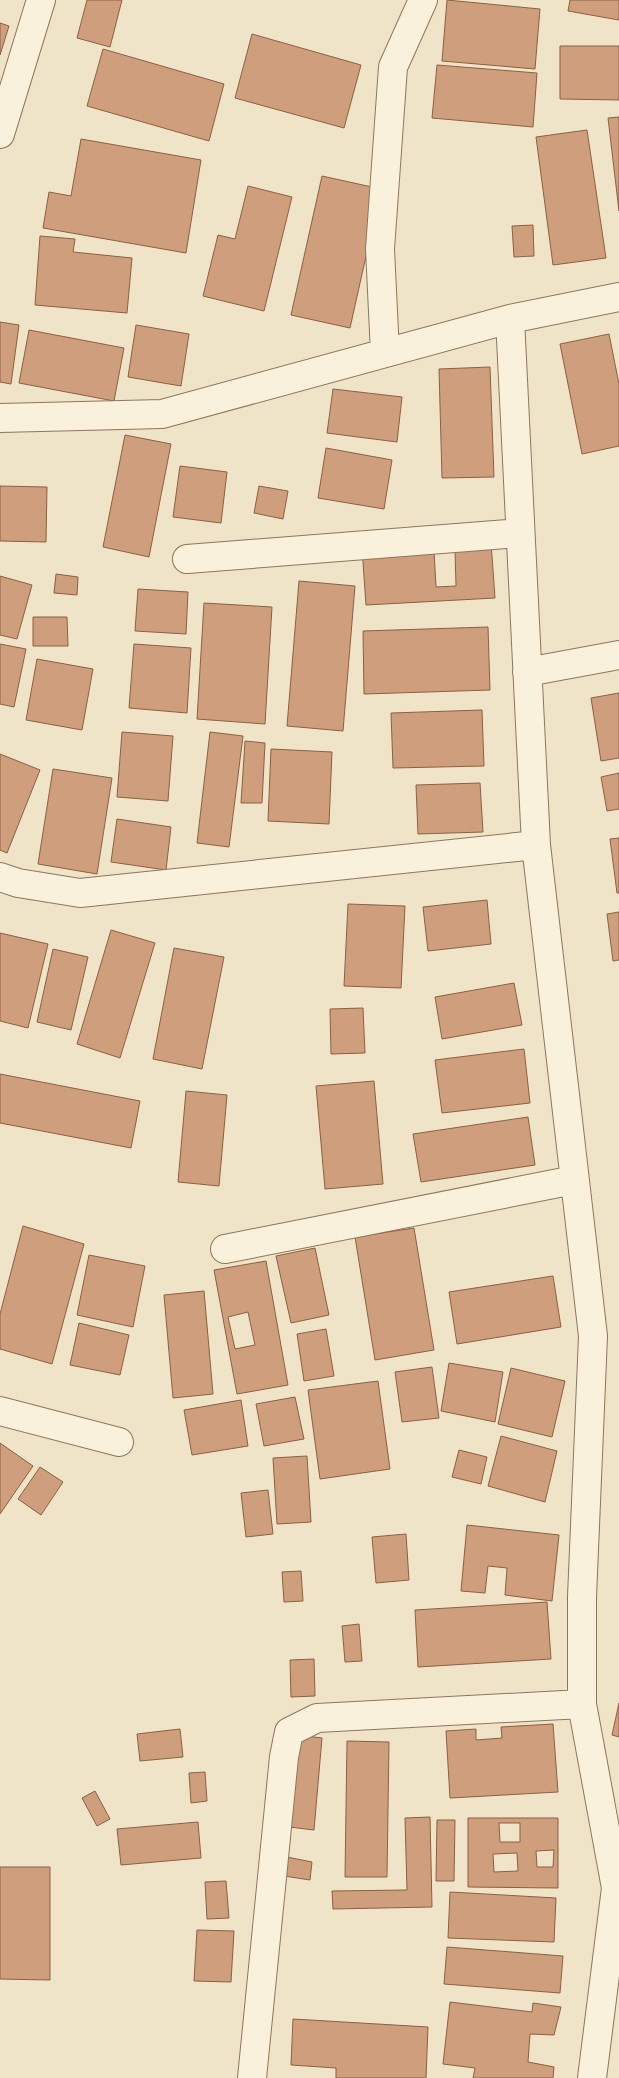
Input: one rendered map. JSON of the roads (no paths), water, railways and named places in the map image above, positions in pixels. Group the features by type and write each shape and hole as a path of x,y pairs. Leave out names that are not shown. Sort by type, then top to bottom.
{"street":[{"path":"0,134 41,0"},
{"path":"385,353 380,249 393,68 422,0"},
{"path":"0,418 162,414 510,319 619,297"},
{"path":"510,319 536,845 593,1336 582,1597 582,1704 616,1888 592,2078"},
{"path":"186,559 520,533"},
{"path":"527,672 619,655"},
{"path":"0,878 18,883 80,893 536,845"},
{"path":"225,1249 574,1180"},
{"path":"0,1411 118,1442"},
{"path":"252,2078 284,1757 289,1732 318,1718 582,1704"}]}
